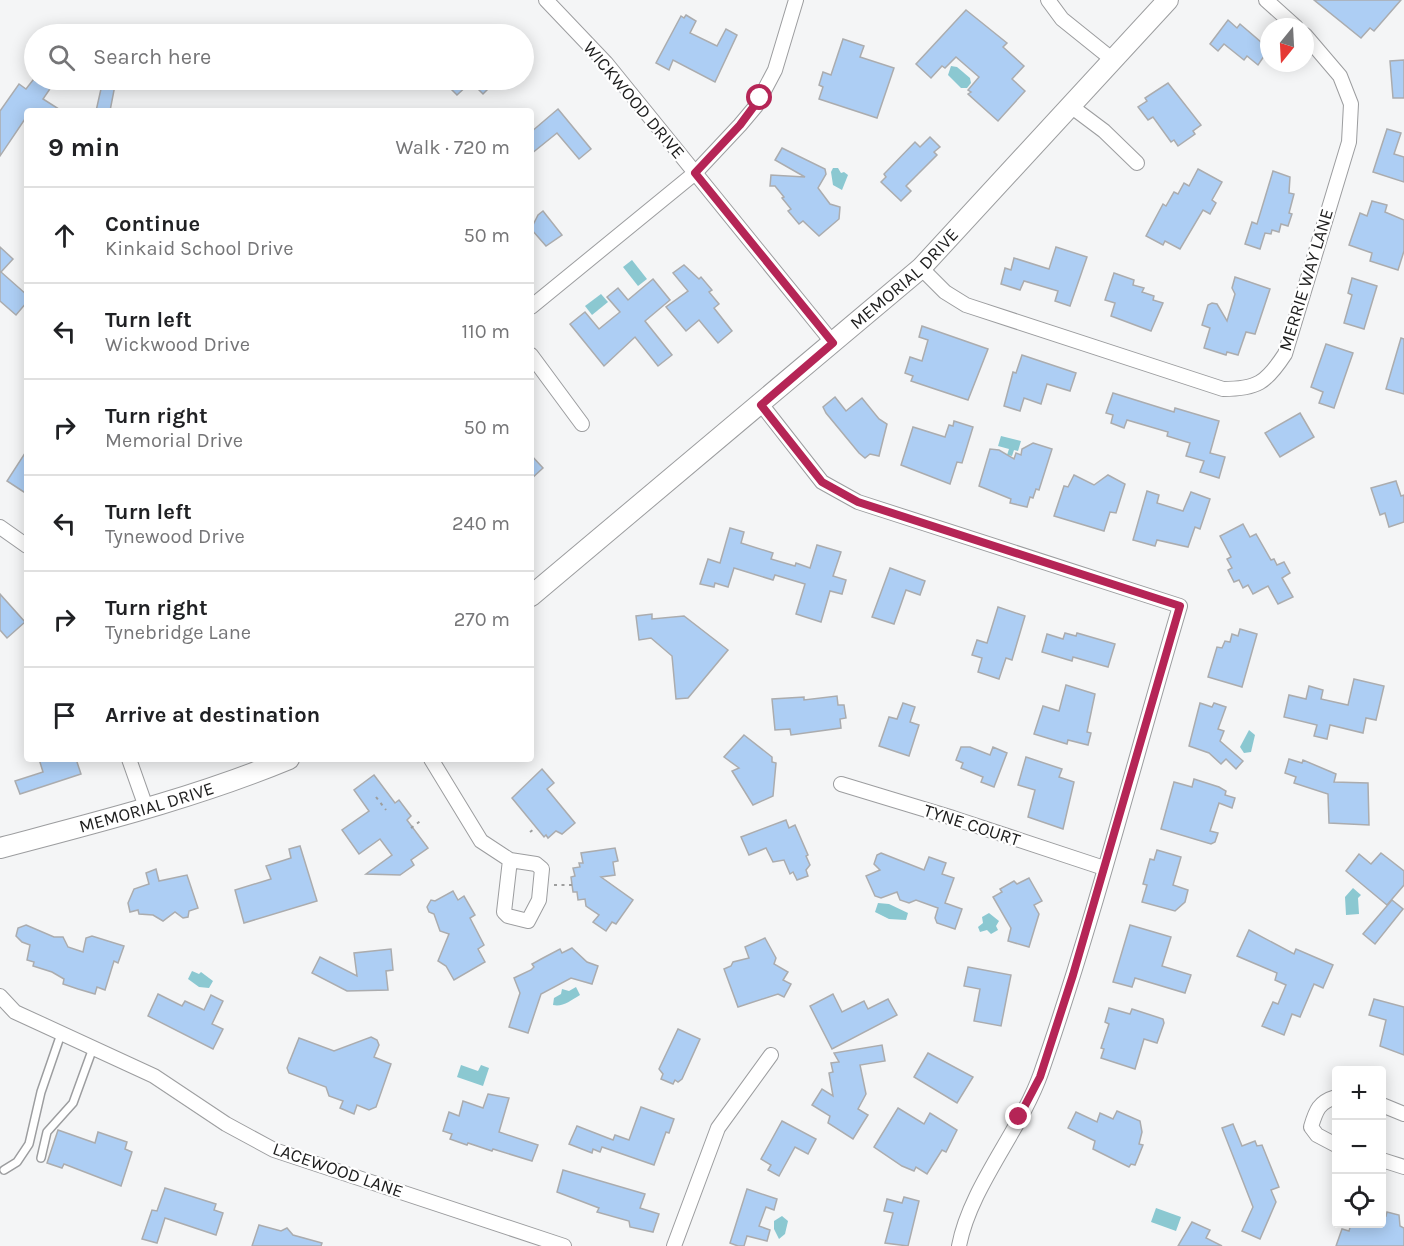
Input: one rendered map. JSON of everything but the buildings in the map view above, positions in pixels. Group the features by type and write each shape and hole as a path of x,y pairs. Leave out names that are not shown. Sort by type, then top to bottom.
{"street":[{"name":"WICKWOOD DRIVE","path":"546,0 606,63 833,343"},
{"path":"534,305 695,173 756,106 775,69 796,0"},
{"path":"1048,0 1062,19 1113,60"},
{"name":"MEMORIAL DRIVE","path":"536,592 921,268 1072,107 1168,0"},
{"path":"1266,0 1286,18"},
{"name":"MERRIE WAY LANE","path":"921,268 945,292 966,305 1223,389 1248,389 1270,377 1285,354 1349,141 1352,104 1340,76 1314,46"},
{"path":"1072,107 1104,131 1137,163"},
{"path":"534,359 582,424"},
{"path":"761,405 822,482 858,502 1180,606 1073,975 1040,1077 973,1208 958,1246"},
{"path":"0,527 24,544"},
{"path":"130,762 147,810"},
{"name":"MEMORIAL DRIVE","path":"0,848 147,810 232,783 282,762"},
{"path":"433,762 481,841 510,860 536,864 542,869 539,900 528,921 508,916 504,912 510,860"},
{"name":"TYNE COURT","path":"841,784 1104,868"},
{"name":"LACEWOOD LANE","path":"0,996 15,1012 154,1076 226,1124 274,1150 564,1246"},
{"path":"674,1246 718,1128 771,1055"},
{"path":"1332,1098 1325,1100 1316,1108 1311,1127 1326,1141 1332,1143"},
{"path":"1386,1107 1404,1114"},
{"path":"1386,1161 1404,1167"}],"lane":[{"path":"4,1170 17,1162 29,1144 41,1092 61,1034"},
{"path":"41,1158 47,1132 73,1103 93,1048"}],"path":[{"path":"376,797 386,810"},
{"path":"411,828 423,819"},
{"path":"530,832 534,829"},
{"path":"542,882 572,885"}],"water":[{"path":"951,66 957,67 970,78 971,83 967,88 961,88 948,75"},
{"path":"833,168 838,168 841,173 848,175 842,190 833,185 831,172"},
{"path":"632,260 647,279 638,286 623,267"},
{"path":"601,294 608,302 592,315 585,306"},
{"path":"1001,436 1021,441 1018,451 1014,450 1012,456 1007,455 1009,449 998,446"},
{"path":"1249,730 1255,735 1251,752 1244,753 1240,747"},
{"path":"1353,888 1361,895 1358,898 1359,914 1346,915 1345,897"},
{"path":"878,903 889,904 908,913 906,920 889,919 875,912"},
{"path":"989,913 999,921 996,926 998,930 991,934 987,930 980,932 978,927 983,923 982,917"},
{"path":"192,971 199,974 201,972 213,981 209,988 199,987 188,979"},
{"path":"576,987 580,995 563,1004 553,1005 554,998 561,994 562,989 569,991"},
{"path":"461,1065 478,1071 481,1065 489,1068 483,1086 457,1077"},
{"path":"1156,1208 1181,1217 1176,1231 1151,1222"},
{"path":"782,1216 788,1221 785,1234 779,1239 774,1229 774,1221"}],"route":[{"path":"760,98 740,125 695,173 833,343 761,405 822,482 858,502 1180,606 1073,975 1040,1077 1019,1117"}]}
